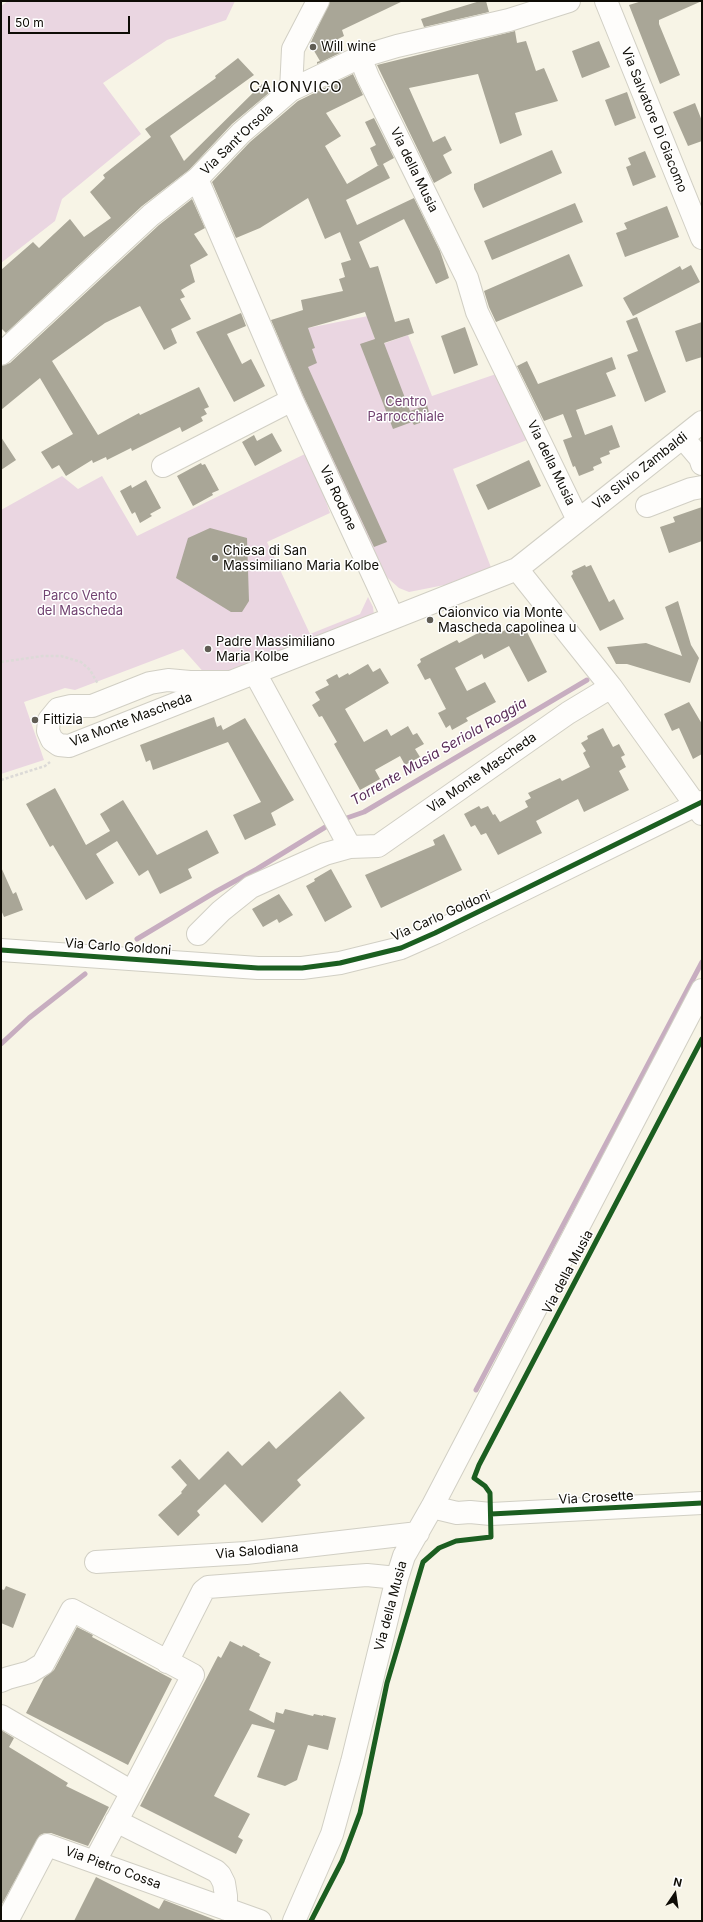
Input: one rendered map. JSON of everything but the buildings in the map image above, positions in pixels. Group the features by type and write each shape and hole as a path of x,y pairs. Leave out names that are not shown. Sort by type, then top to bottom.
{"street":[{"path":"291,90 292,49 318,1"},
{"name":"Via Sant'Orsola","path":"1,354 151,215 197,179 241,133 291,90 360,57 397,46 509,20 569,1"},
{"name":"Via Salvatore Di Giacomo","path":"606,1 702,238"},
{"name":"Via della Musia","path":"360,57 379,101 467,278 477,312 578,520 517,569"},
{"name":"Via Rodone","path":"197,179 292,400 339,516 393,618"},
{"path":"163,466 292,400"},
{"name":"Via Silvio Zambaldi","path":"578,520 702,422"},
{"path":"683,438 700,458 702,464"},
{"path":"647,506 691,489 702,487"},
{"path":"517,569 611,687 700,807"},
{"name":"Via Monte Mascheda","path":"231,682 190,682 168,680 150,683 92,706 71,706 58,709 49,720 48,730 52,740 59,745 68,746 255,673 517,569"},
{"path":"255,673 350,847"},
{"name":"Via Monte Mascheda","path":"198,934 221,911 251,887 325,854 350,847 378,846 568,713 611,687"},
{"name":"Via Carlo Goldoni","path":"1,950 258,968 302,968 340,963 401,948 700,807"},
{"name":"Via della Musia","path":"294,1921 332,1834 352,1762 397,1578 404,1556 418,1533 702,990"},
{"name":"Via Crosette","path":"432,1506 457,1513 470,1512 491,1514 702,1503"},
{"name":"Via Salodiana","path":"96,1562 246,1553 418,1533"},
{"path":"167,1662 203,1591 208,1587 367,1575 397,1578"},
{"path":"1,1682 8,1678 30,1672 43,1664 72,1610 193,1675 95,1861"},
{"path":"1,1716 132,1792"},
{"path":"116,1821 216,1871 224,1883 226,1909"},
{"name":"Via Pietro Cossa","path":"7,1921 47,1845 260,1921"}],"path":[{"path":"1,662 43,656 61,656 81,662 90,670 104,701"},
{"path":"1,780 45,766 68,746"}],"green space":[{"path":"8,1 235,1 226,20 167,40 103,83 141,134 62,199 55,221 1,263 1,6"},
{"name":"Centro Parrocchiale","path":"368,316 377,346 408,335 432,396 499,373 527,440 453,469 492,570 470,580 409,592 399,588 381,572 275,340 308,328"},
{"name":"Parco Vento del Mascheda","path":"309,452 330,513 267,542 310,634 360,614 368,597 373,607 374,615 222,677 207,676 183,649 75,690 65,688 24,702 44,760 1,774 1,510 62,476 78,489 102,476 137,536"}],"waterway":[{"name":"Torrente Musia Seriola Roggia","path":"341,820 364,812 587,680"},
{"name":"Torrente Musia Seriola Roggia","path":"137,939 332,823"},
{"path":"476,1390 702,962"},
{"name":"Torrente Musia Seriola Roggia","path":"1,1044 29,1018 85,974"}],"cycle path":[{"path":"1,950 258,968 302,968 340,963 401,948 435,933 702,802"},
{"path":"311,1921 342,1861 360,1813 387,1683 423,1562 439,1548 456,1541 491,1537 490,1493 485,1486 474,1478 479,1465 702,1039"},
{"path":"491,1514 702,1503"}],"place":[{"name":"Will wine","path":"313,47"},
{"name":"Chiesa di San Massimiliano Maria Kolbe","path":"215,558"},
{"name":"Caionvico via Monte Mascheda capolinea u","path":"430,620"},
{"name":"Padre Massimiliano Maria Kolbe","path":"208,649"},
{"name":"Fittizia","path":"35,720"}],"district":[{"name":"CAIONVICO","path":"296,87"}]}
